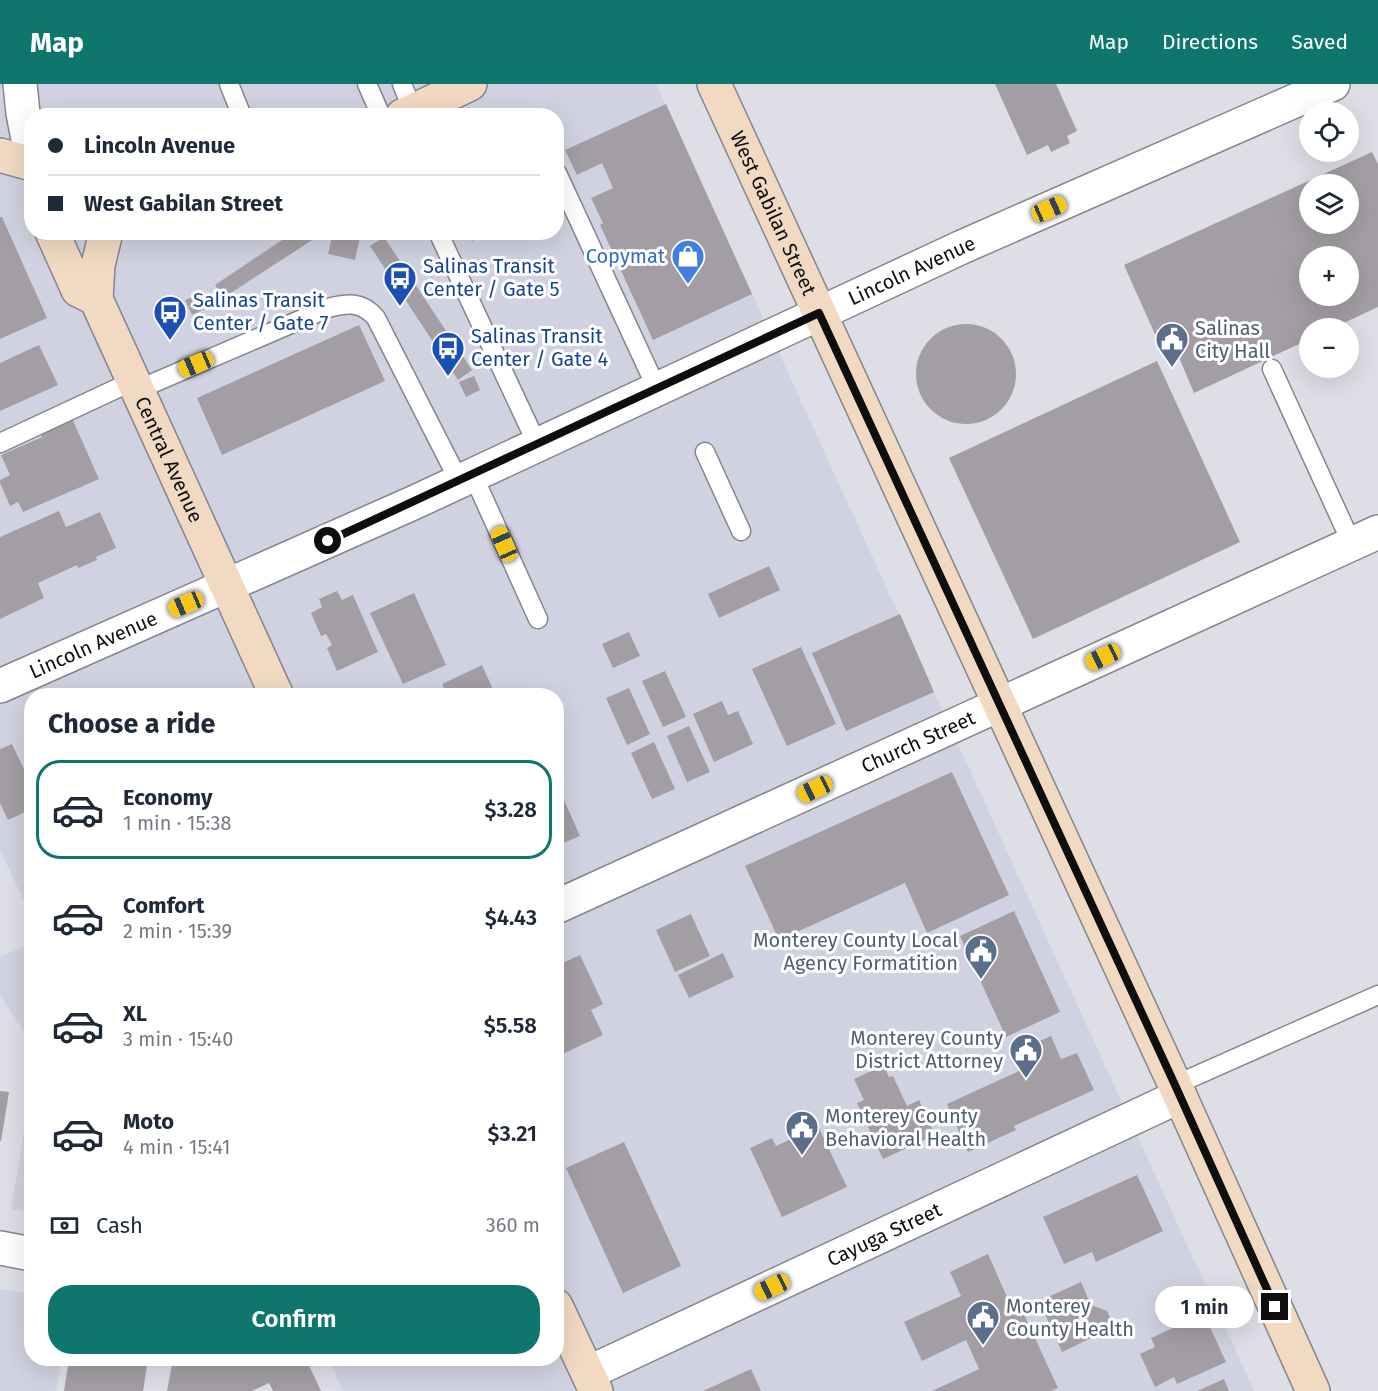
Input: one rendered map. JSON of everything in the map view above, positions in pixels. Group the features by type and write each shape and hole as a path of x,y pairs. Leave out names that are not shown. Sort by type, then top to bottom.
{"street":[{"path":"20,84 24,118"},
{"path":"406,103 470,84"},
{"name":"West Gabilan Street","path":"714,84 1178,1091 1312,1391"},
{"name":"Lincoln Avenue","path":"0,686 466,478 962,247 1333,84"},
{"path":"0,155 24,160"},
{"name":"Central Avenue","path":"55,240 78,290 96,299 272,688"},
{"path":"96,299 98,265 104,240"},
{"name":"Church Street","path":"564,903 1365,538"},
{"name":"Cayuga Street","path":"592,1382 1178,1091"},
{"path":"0,1248 24,1252"},
{"path":"564,1323 592,1382"}],"lane":[{"path":"229,84 239,108"},
{"path":"367,84 378,108"},
{"path":"564,188 657,389"},
{"path":"442,240 537,444"},
{"path":"0,443 135,385 328,308 341,304 359,304 366,307 376,318 466,478 538,619"},
{"path":"1272,369 1365,538"},
{"path":"705,452 741,531"},
{"path":"1178,1091 1378,995"}],"shaded area":[{"path":"0,84 656,84 1254,1391 343,1391 332,1366 564,1366 564,688 24,688 24,902 0,849"},
{"path":"24,946 24,1032 0,995 0,957"},
{"path":"24,1131 24,1212 11,1209"},
{"path":"0,1289 24,1293 24,1366 61,1366 56,1391 0,1391"}],"building":[{"path":"995,84 1056,84 1077,131 1067,136 1070,143 1051,152 1048,145 1027,155"},
{"path":"666,104 752,294 653,340 600,225 603,223 591,198 613,188 602,163 577,175 565,150"},
{"path":"1372,152 1378,164 1378,307 1354,318 1299,318 1299,344 1194,393 1170,336 1158,341 1124,265 1299,185 1299,234 1359,234 1359,174 1324,174 1350,162 1359,162 1359,158"},
{"path":"0,217 2,217 47,318 0,339"},
{"path":"282,240 312,240 223,298 215,285"},
{"path":"331,240 359,240 355,260 328,254"},
{"path":"379,240 386,240 472,370 458,380 370,246"},
{"path":"200,294 207,308 192,315 185,300"},
{"path":"966,324 985,328 1001,339 1012,355 1016,374 1012,393 1001,409 985,420 966,424 947,420 931,409 920,393 916,374 920,355 931,339 947,328"},
{"path":"359,325 385,381 222,455 197,398"},
{"path":"39,345 58,385 0,411 0,363"},
{"path":"1157,361 1240,542 1033,639 949,458"},
{"path":"474,376 480,390 466,397 459,382"},
{"path":"71,416 99,479 23,512 18,502 10,506 0,483 0,480 10,475 1,455 42,437 39,431"},
{"path":"59,511 66,527 100,512 116,548 96,557 97,560 78,568 77,565 38,583 44,598 0,619 0,537"},
{"path":"769,566 780,590 719,618 708,594"},
{"path":"337,591 342,600 353,595 378,652 337,671 327,648 332,645 326,634 321,636 311,613 322,607 319,599"},
{"path":"414,593 446,665 403,684 370,613"},
{"path":"900,614 934,692 846,731 812,653"},
{"path":"629,632 640,656 613,668 602,644"},
{"path":"801,647 836,724 787,746 752,669"},
{"path":"482,665 492,688 444,688 442,684"},
{"path":"665,671 686,717 663,727 642,681"},
{"path":"629,688 650,734 627,745 606,698"},
{"path":"722,701 728,715 738,711 753,744 714,762 693,714"},
{"path":"689,726 710,772 687,782 667,736"},
{"path":"654,742 675,789 652,799 631,753"},
{"path":"12,744 24,769 24,813 8,820 0,803 0,749"},
{"path":"952,772 1009,895 927,933 905,883 779,940 745,866"},
{"path":"564,800 580,836 564,843"},
{"path":"1014,911 1060,1012 1006,1037 960,936"},
{"path":"691,914 710,956 675,972 656,930"},
{"path":"723,953 734,977 689,998 678,975"},
{"path":"580,955 603,1004 591,1010 603,1035 564,1053 564,962"},
{"path":"1051,1036 1061,1059 1077,1053 1094,1090 1014,1126 1016,1130 968,1152 947,1104 1021,1070 1013,1053"},
{"path":"884,1065 889,1077 893,1076 907,1106 919,1100 935,1135 883,1159 857,1103 864,1100 854,1079"},
{"path":"0,1091 9,1092 1,1141 0,1141"},
{"path":"818,1126 847,1187 782,1217 750,1148 772,1138 776,1146"},
{"path":"624,1142 681,1266 623,1293 566,1168"},
{"path":"1137,1175 1163,1231 1096,1262 1092,1252 1064,1264 1043,1217"},
{"path":"988,1254 1015,1315 1023,1312 1058,1388 1051,1391 932,1391 979,1369 966,1340 922,1361 904,1322 961,1296 950,1272"},
{"path":"1081,1282 1091,1305 1107,1311 1114,1327 1062,1352 1039,1301"},
{"path":"1204,1314 1226,1362 1177,1384 1174,1377 1155,1387 1140,1354 1155,1347 1151,1338"},
{"path":"68,1366 147,1366 143,1391 64,1391"},
{"path":"172,1366 309,1366 321,1391 273,1391 269,1383 252,1391 167,1391"},
{"path":"751,1369 761,1391 703,1391"},
{"path":"1224,1379 1229,1391 1197,1391"}],"place":[{"name":"Copymat","path":"688,285"},
{"name":"Salinas Transit Center / Gate 5","path":"400,307"},
{"name":"Salinas Transit Center / Gate 7","path":"170,341"},
{"name":"Salinas City Hall","path":"1172,368"},
{"name":"Salinas Transit Center / Gate 4","path":"448,377"},
{"name":"Monterey County Local Agency Formatition","path":"981,980"},
{"name":"Monterey County District Attorney","path":"1026,1079"},
{"name":"Monterey County Behavioral Health","path":"802,1156"},
{"name":"Monterey County Health","path":"983,1346"}],"route":[{"path":"328,541 819,313 1275,1307"}]}
